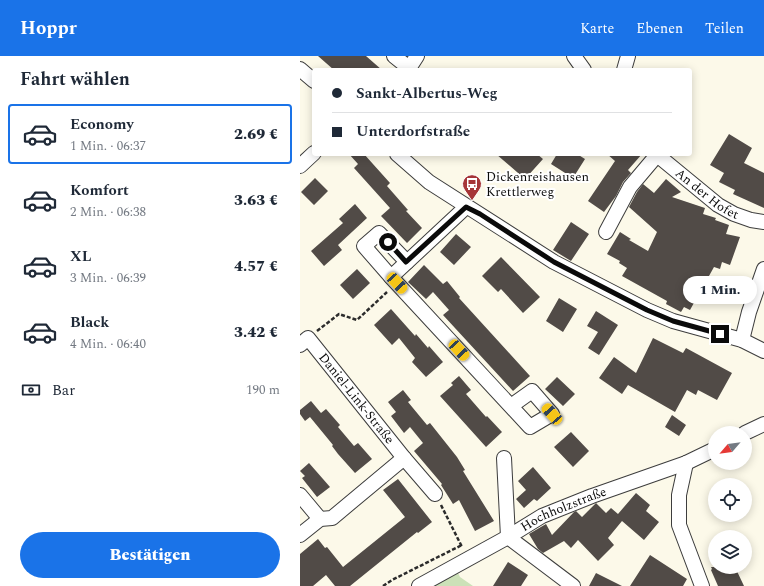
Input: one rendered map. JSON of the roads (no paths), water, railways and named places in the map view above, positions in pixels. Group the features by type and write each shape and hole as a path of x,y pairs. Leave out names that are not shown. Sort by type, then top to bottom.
{"street":[{"path":"394,56 408,68"},
{"path":"410,68 417,56"},
{"path":"574,56 583,68"},
{"path":"625,68 628,56"},
{"path":"300,69 312,79"},
{"path":"300,166 312,155"},
{"path":"399,156 429,182 554,262 647,310 673,321 742,340 764,351"},
{"name":"An der Hofet","path":"606,232 630,186 654,156"},
{"name":"An der Hofet","path":"658,156 718,205 734,214 764,222"},
{"path":"394,280 406,262 466,207"},
{"path":"406,262 379,233 364,246 511,406"},
{"path":"742,340 749,312 764,269"},
{"name":"Daniel-Link-Straße","path":"304,342 435,494"},
{"path":"752,430 764,424"},
{"name":"Hochholzstraße","path":"419,586 508,537 542,516 592,496 686,463 708,452"},
{"path":"300,535 320,519 332,518 404,458"},
{"path":"504,458 508,537 573,586"},
{"path":"686,463 679,495 678,525 702,586"},
{"path":"300,495 320,519"}],"place":[{"name":"Dickenreishausen Krettlerweg","path":"472,201"}]}
